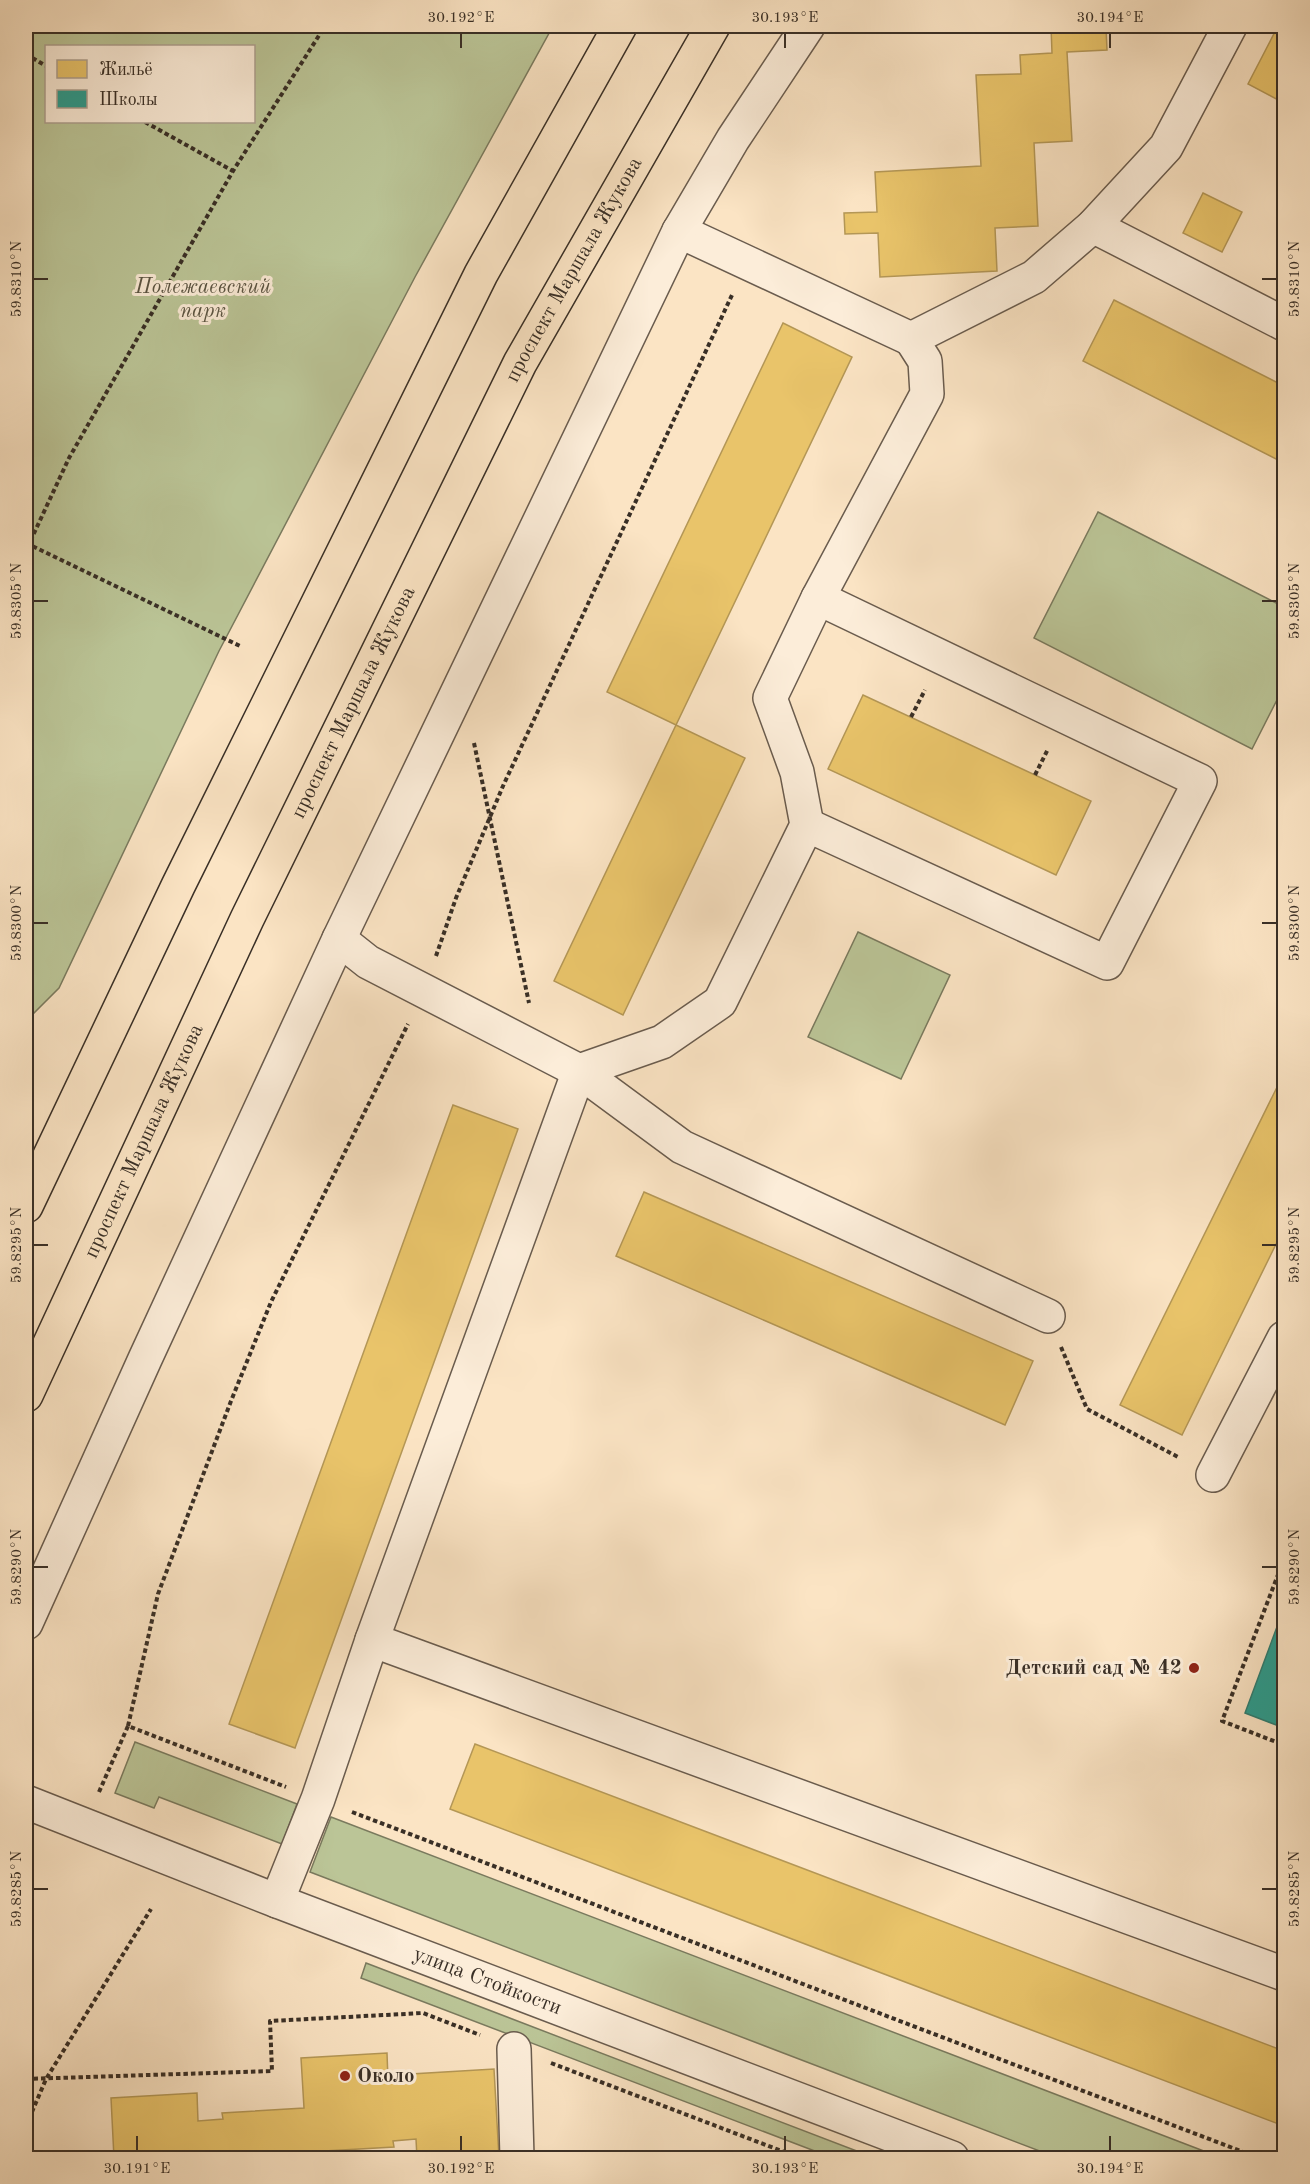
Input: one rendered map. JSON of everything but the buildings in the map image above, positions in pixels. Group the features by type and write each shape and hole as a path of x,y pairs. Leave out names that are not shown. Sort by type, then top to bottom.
{"main road":[{"path":"26,1206 178,886 481,274 620,26"},
{"name":"проспект Маршала Жукова","path":"26,1395 247,919 520,363 713,26"}],"street":[{"path":"26,1623 339,939 679,231 733,139 808,26"},
{"path":"911,339 1034,277 1094,226 1166,147 1230,26"},
{"path":"1094,226 1284,324"},
{"path":"579,1071 662,1042 720,1002 807,825 797,772 770,698 818,598 927,394 925,361 911,339 679,231"},
{"path":"807,825 1107,963 1200,781 818,598"},
{"path":"339,939 368,962 579,1071 682,1147 1048,1316"},
{"path":"277,1901 318,1799 372,1640 579,1071"},
{"path":"1213,1475 1284,1338"},
{"path":"372,1640 1284,1974"},
{"name":"улица Стойкости","path":"26,1802 277,1901 952,2158"},
{"path":"514,2049 517,2158"}],"path":[{"path":"26,555 27,544 69,458 233,171 325,26"},
{"path":"26,54 45,65"},
{"path":"147,123 233,171"},
{"path":"435,958 456,898 490,818 732,296"},
{"path":"27,544 240,646"},
{"path":"476,752 531,1011"},
{"path":"99,1793 128,1726 158,1594 231,1401 271,1302 413,1013"},
{"path":"1048,1316 1087,1410 1213,1475"},
{"path":"1284,1559 1222,1721 1284,1745"},
{"path":"128,1726 1259,2158"},
{"path":"26,2126 46,2079 151,1909"},
{"path":"26,2079 272,2071 270,2021 423,2013 800,2158"}],"green space":[{"name":"Полежаевский парк","path":"26,26 553,26 415,277 219,651 59,988 26,1021"},
{"path":"1098,512 1284,607 1284,686 1252,749 1034,638"},
{"path":"858,932 950,975 901,1079 808,1037"},
{"path":"135,1742 297,1804 282,1844 159,1797 154,1808 115,1793"},
{"path":"331,1817 1222,2158 1058,2158 310,1872"},
{"path":"366,1963 875,2158 833,2158 361,1978"}],"place":[{"name":"Детский сад № 42","path":"1194,1668"},
{"name":"Около","path":"345,2076"}]}
